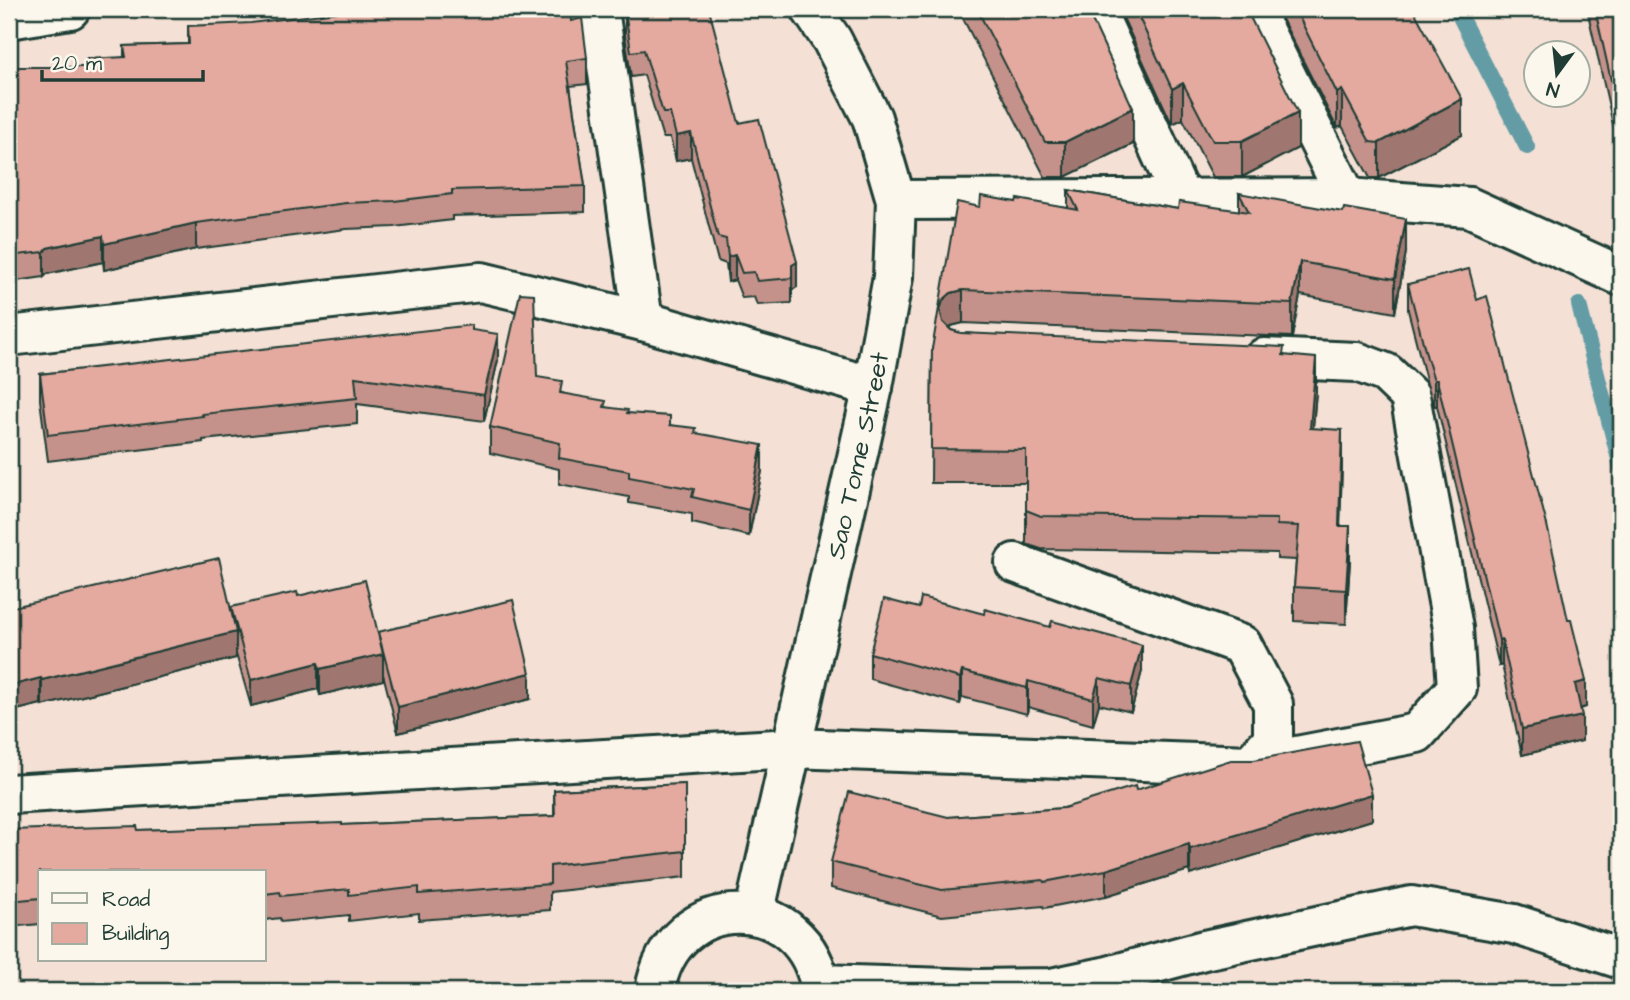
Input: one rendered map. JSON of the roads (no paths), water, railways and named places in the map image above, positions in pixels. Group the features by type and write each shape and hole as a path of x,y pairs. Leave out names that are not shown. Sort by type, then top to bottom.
{"street":[{"path":"9,19 70,9"},
{"path":"599,9 643,321"},
{"name":"Sao Tome Street","path":"754,915 873,387 893,277 896,200 872,118 832,40 811,9"},
{"path":"1094,9 1181,197"},
{"path":"1253,9 1347,198"},
{"path":"896,200 1347,198 1469,207 1621,276"},
{"path":"9,336 481,282 643,321 873,387"},
{"path":"9,794 792,748 1250,765 1417,733 1457,688 1453,628 1410,396 1386,373 1357,362 1234,357"},
{"path":"1016,563 1242,645 1273,704 1273,739 1250,765"},
{"path":"655,991 658,971 669,949 686,931 706,919 730,914 754,915 775,922 794,935 809,952 821,988 1051,988 1204,950 1412,906 1514,924 1621,960"}],"waterway":[{"path":"1456,9 1527,147"},
{"path":"1579,305 1621,467"}]}
